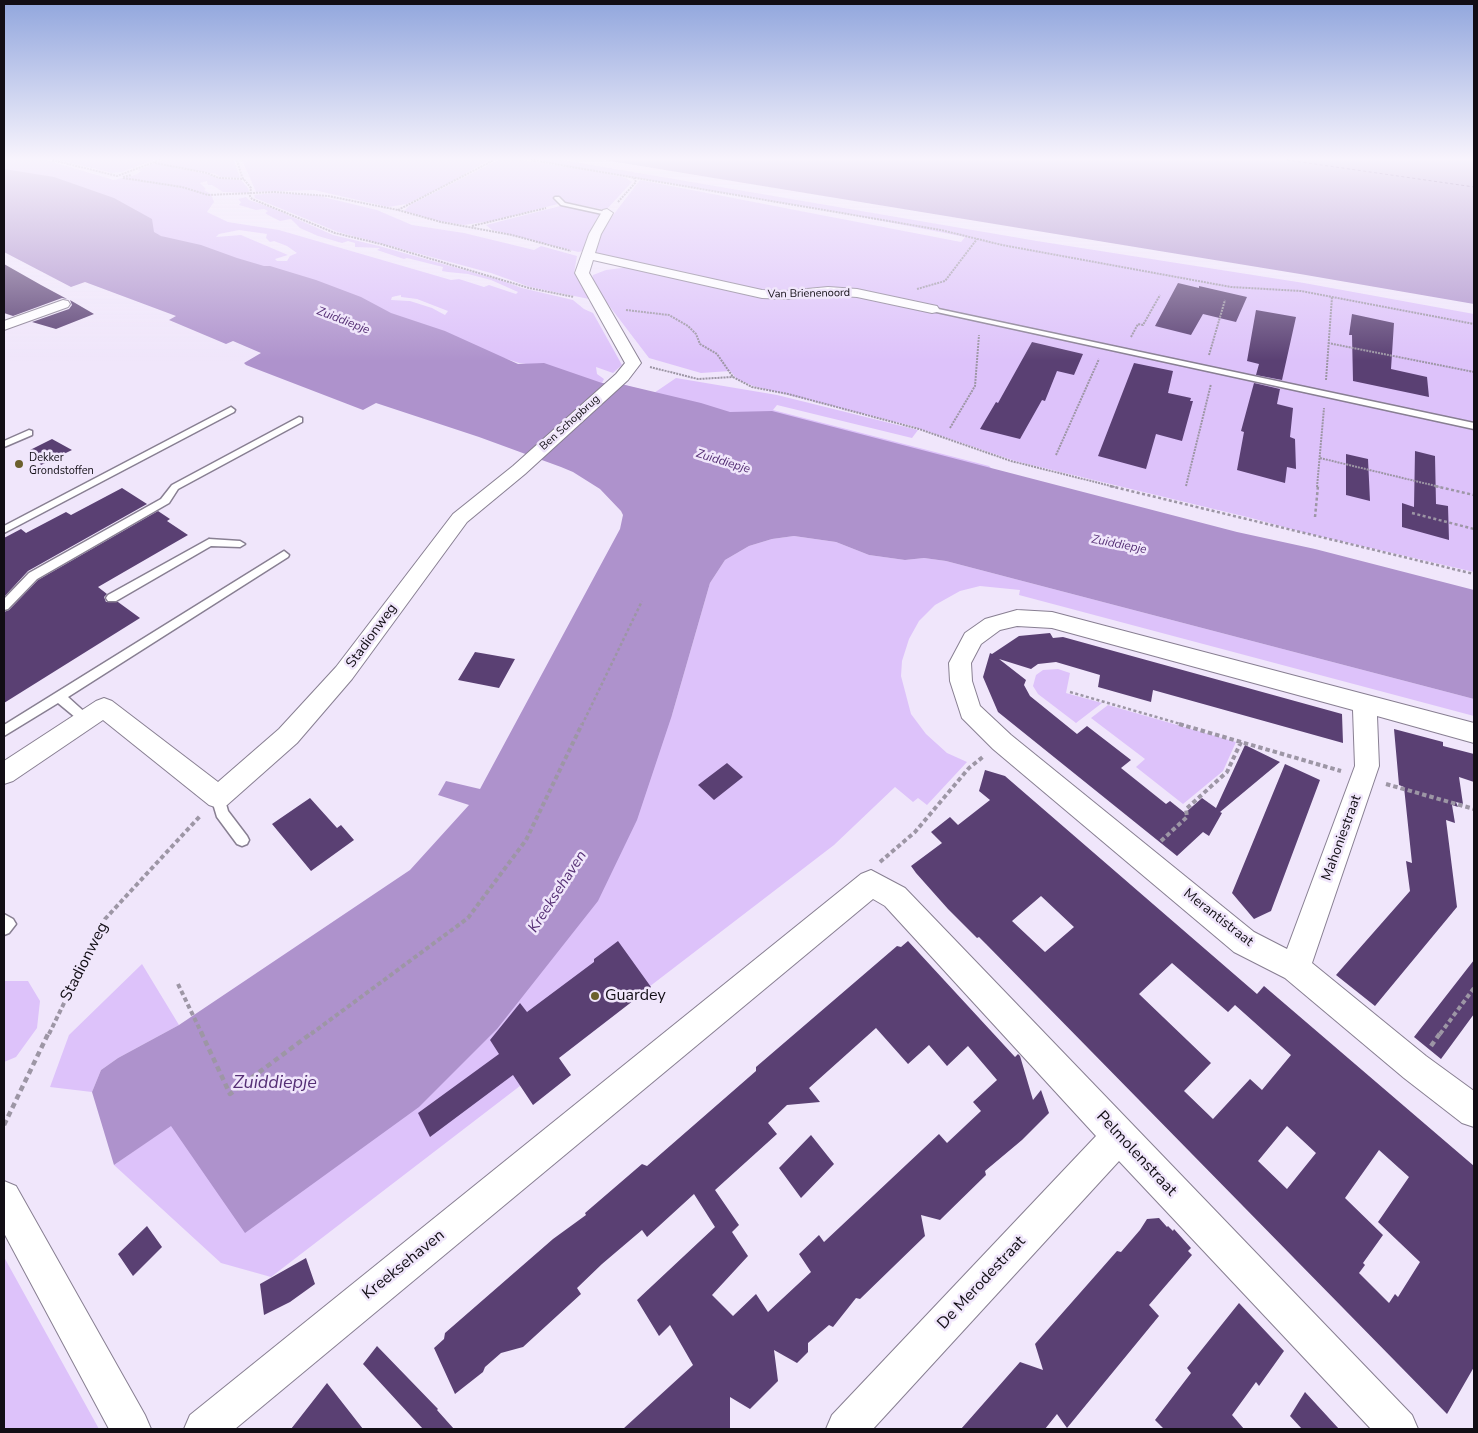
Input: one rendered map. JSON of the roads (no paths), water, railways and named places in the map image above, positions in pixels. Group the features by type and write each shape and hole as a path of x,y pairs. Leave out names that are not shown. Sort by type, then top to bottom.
{"street":[{"path":"582,273 587,255 599,227"},
{"name":"Van Brienenoord","path":"587,255 762,294 786,295 828,291 857,293 932,309"},
{"name":"Van Brienenoord","path":"582,273 627,263"},
{"name":"Ben Schopbrug","path":"519,470 622,377 633,363 582,273"},
{"path":"4,326 63,304"},
{"name":"Stadionweg","path":"218,797 288,736 344,674 460,518 519,470"},
{"name":"Merantistraat","path":"1365,703 1052,620 1016,618 993,624 973,639 960,663 962,681 970,711 1002,742 1244,942 1295,968 1415,1066 1474,1111"},
{"path":"1365,703 1474,733"},
{"name":"Mahoniestraat","path":"1295,968 1367,766 1365,703"},
{"path":"4,774 104,707 218,797"},
{"name":"Pelmolenstraat","path":"871,883 895,897 1398,1429"},
{"name":"Kreeksehaven","path":"204,1429 871,883"},
{"name":"De Merodestraat","path":"846,1429 1119,1136"},
{"path":"4,1198 131,1429"}],"lane":[{"path":"932,309 1474,426"},
{"path":"4,530 231,410"},
{"path":"4,606 33,576 165,501 175,487 299,420"},
{"path":"4,444 29,433"},
{"path":"112,598 209,542 240,544"},
{"path":"4,731 284,555"},
{"path":"59,697 85,720"},
{"path":"218,797 222,814 242,840"},
{"path":"4,922 8,924 4,928"}],"water":[{"name":"Zuiddiepje","path":"4,227 153,227 154,232 161,236 201,245 237,258 316,280 361,297 391,313 445,331 518,364 544,363 602,383 621,384 701,403 730,412 772,411 1237,532 1315,549 1474,590 1474,699 946,561 924,558 905,560 869,555 836,542 794,536 772,539 749,546 725,560 710,583 672,715 637,820 598,901 497,1029 419,1107 245,1233 171,1126 114,1165 92,1092 101,1070 118,1058 179,1025 410,870 469,805 438,795 446,781 480,789 620,529 623,515 600,489 573,472 479,437 376,403 363,410 246,365 244,363 261,353 233,341 226,344 169,320 176,316 85,282 71,287 4,252"},
{"path":"1012,227 1474,227 1474,304"}],"place":[{"name":"Dekker Grondstoffen","path":"19,464"},
{"name":"Guardey","path":"595,996"}]}
